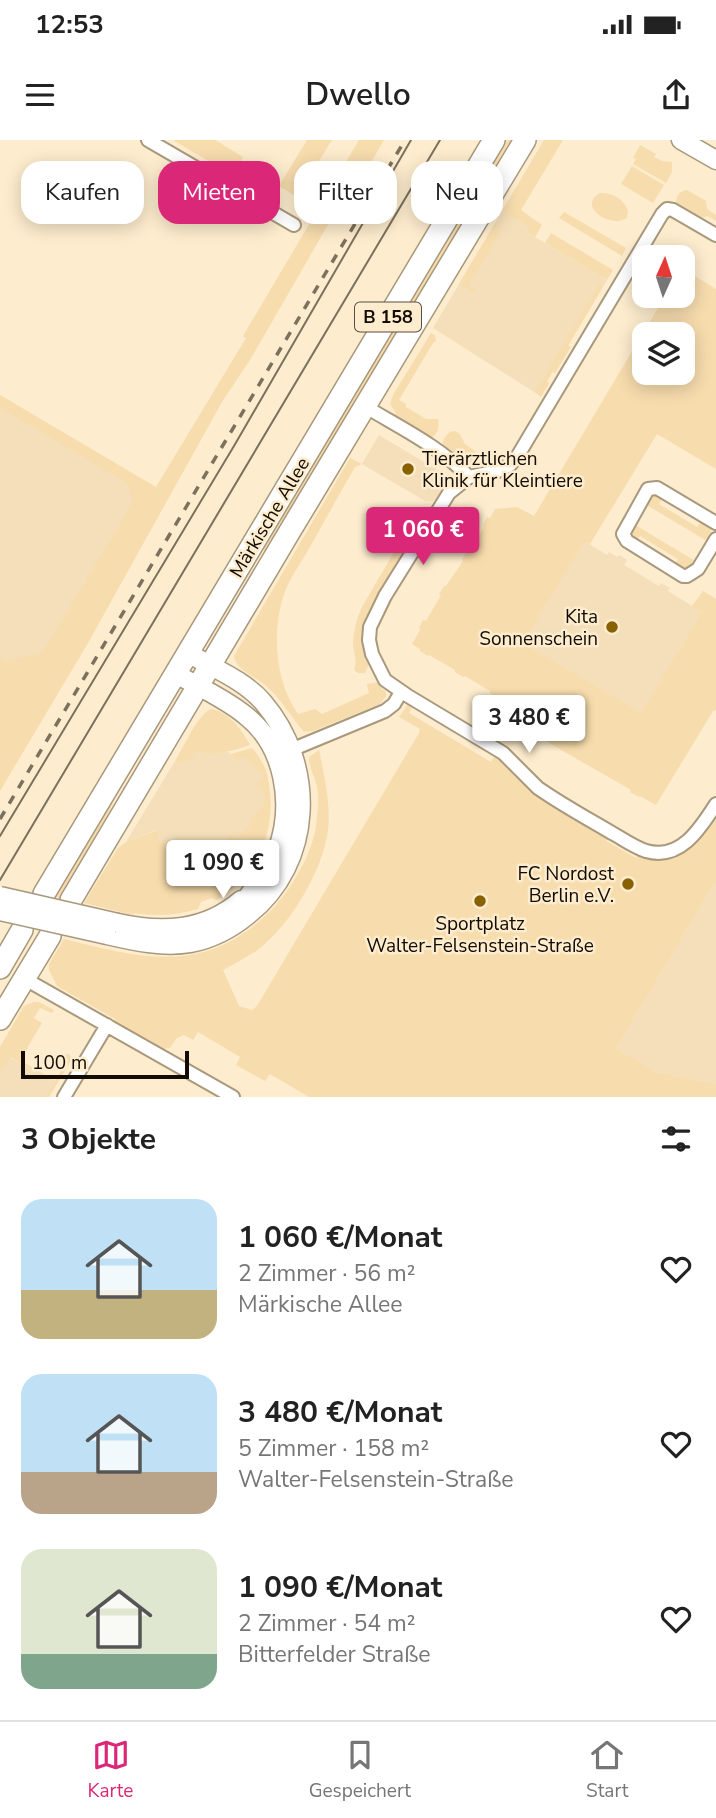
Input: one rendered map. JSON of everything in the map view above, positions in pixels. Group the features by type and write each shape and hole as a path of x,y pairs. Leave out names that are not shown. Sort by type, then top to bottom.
{"main road":[{"name":"Märkische Allee","path":"44,894 494,140"},
{"name":"Märkische Allee","path":"71,900 525,140"},
{"path":"681,140 716,160"},
{"path":"188,653 245,685 262,701 281,726 286,802 282,831 276,853 226,930"},
{"path":"0,896 112,929 142,943 181,944 204,940 226,930 269,896 291,859 297,842 302,798 299,774 284,753 246,715 176,674"},
{"path":"132,748 154,761"},
{"path":"0,911 112,929 170,929 209,919 233,907 252,891"},
{"path":"0,968 22,930"},
{"path":"0,1019 50,936"}],"street":[{"path":"148,140 293,226"},
{"path":"716,235 673,210 667,209 658,218 517,457 510,465 498,471 469,477 449,493 385,596 370,627 369,640 372,654 385,680 503,753 549,796 637,847 663,853 682,845 694,836 716,804"},
{"path":"366,407 432,447 454,462 469,477"},
{"path":"716,523 652,487 648,489 623,534 627,541 683,576 698,569 716,538"},
{"path":"284,753 385,711 394,704 401,692"},
{"path":"25,979 233,1097"},
{"path":"64,1097 107,1025"}],"shaded area":[{"path":"173,140 215,140 243,157 241,161 209,161"},
{"path":"307,140 332,140 319,161 294,161"},
{"path":"359,140 384,140 372,161 347,161"},
{"path":"502,140 512,140 500,161 490,161"},
{"path":"544,140 563,140 521,210 542,225 535,237 528,233 527,226 503,209"},
{"path":"640,145 656,154 654,157 672,162 672,172 666,183 633,164"},
{"path":"294,161 294,195 280,184"},
{"path":"632,166 664,185 653,203 621,184"},
{"path":"687,190 706,201 707,209 716,215 716,221 708,216 696,219 677,205 678,195"},
{"path":"600,193 620,199 628,210 627,218 612,221 598,214 592,204"},
{"path":"503,212 527,226 528,233 607,280 539,395 433,328 494,224 503,224"},
{"path":"564,212 626,248 622,256 559,218"},
{"path":"309,224 328,224 250,360 222,402 88,643 0,791 0,656 7,661 42,653 130,507 131,500 125,482 0,408 0,395 156,487 246,338 243,336"},
{"path":"452,224 462,224 267,552 263,550 282,512"},
{"path":"495,224 501,228 469,285 476,290 474,293 459,284"},
{"path":"551,233 613,270 607,280 545,243"},
{"path":"695,276 716,289 716,469 657,434 590,544 584,542 523,643 641,713 702,612 692,606 703,591 716,599 716,710 656,805 544,740 551,727 525,714 500,696 498,698 412,644 423,620 426,621 441,595 439,594 469,552 487,517 490,518 495,509 517,507 534,516 632,351 632,385 695,385 695,322 650,322 658,308 695,308"},
{"path":"599,284 603,287 568,345 571,347 555,373 552,372 541,397 535,392"},
{"path":"431,333 435,335 436,341 399,400 426,419 438,419 437,431 429,438 394,416 396,413 390,404"},
{"path":"0,395 156,488 20,722 0,710"},
{"path":"455,431 460,434 465,444 494,467 473,466 444,450 445,438"},
{"path":"379,435 452,479 439,499 425,501 362,464"},
{"path":"350,458 362,464 355,467 286,589 278,620 277,653 284,685 298,714 315,709 322,714 369,693 367,684 379,682 386,696 380,704 313,731 304,732 276,696 242,669 234,656"},
{"path":"652,492 663,497 659,504 697,527 702,520 710,526 707,541 645,504"},
{"path":"416,510 421,513 422,524 370,611 365,623 364,645 369,664 365,673 358,673 354,670 353,642 359,615 411,523 411,512"},
{"path":"632,523 695,561 691,568 684,571 675,565 678,559 640,536 636,542 629,537"},
{"name":"Kita Sonnenschein","path":"584,541 607,555 609,552 617,557 619,555 627,560 624,565 659,586 661,583 670,588 668,591 702,612 641,714 523,643"},
{"path":"409,703 413,705 409,713 491,762 496,754 609,836 606,841 636,858 639,854 653,858 676,855 693,841 716,811 716,881 616,1048 656,1072 716,1084 716,1097 309,1097 270,1074 265,1081 236,1065 240,1057 198,1032 193,1040 184,1035 177,1038 170,1048 162,1049 57,986 49,964 64,939 123,953 177,957 227,943 251,928 283,897 296,878 311,846 318,796 309,757 319,750 329,820 325,846 312,880 292,913 268,941 223,970 239,1006 252,1010 257,1006 419,733 420,729 399,717"},
{"path":"211,709 229,718 250,745 215,753 196,750 193,753 196,756 178,764 175,761 191,732 201,717"},
{"path":"252,748 267,776 271,809 269,825 259,854 230,891 217,900 211,898 201,902 198,909 167,915 133,915 84,903 118,848 126,842 156,831 159,842 216,847 233,833 237,837 252,824 249,820 259,811 265,799 256,784 263,777 245,756 237,762 231,754"},
{"path":"196,749 203,753 229,752 237,761 245,755 264,777 260,788 265,795 265,804 250,820 253,824 237,837 233,833 217,847 158,842 158,833 154,831 126,842 175,761 179,764"},
{"path":"109,801 113,803 100,830 60,898 52,896"},
{"path":"716,881 716,1084 656,1072 616,1048"},
{"path":"34,1002 54,1010 52,1013 40,1008 34,1018 42,1023 20,1060 55,1081 67,1061 62,1055 68,1054 76,1060 76,1065 70,1062 49,1097 45,1097 54,1082 10,1057 0,1073 0,1047 24,1006"},
{"path":"9,1057 54,1082 45,1097 0,1097 0,1073"}],"tram line":[{"path":"0,836 234,446 411,140"},
{"path":"0,880 440,140"}],"railway":[{"path":"0,819 405,140"}],"place":[{"name":"Tierärztlichen Klinik für Kleintiere","path":"408,469"},
{"name":"Kita Sonnenschein","path":"612,627"},
{"name":"FC Nordost Berlin e.V.","path":"628,884"},
{"name":"Sportplatz Walter-Felsenstein-Straße","path":"480,901"}]}
